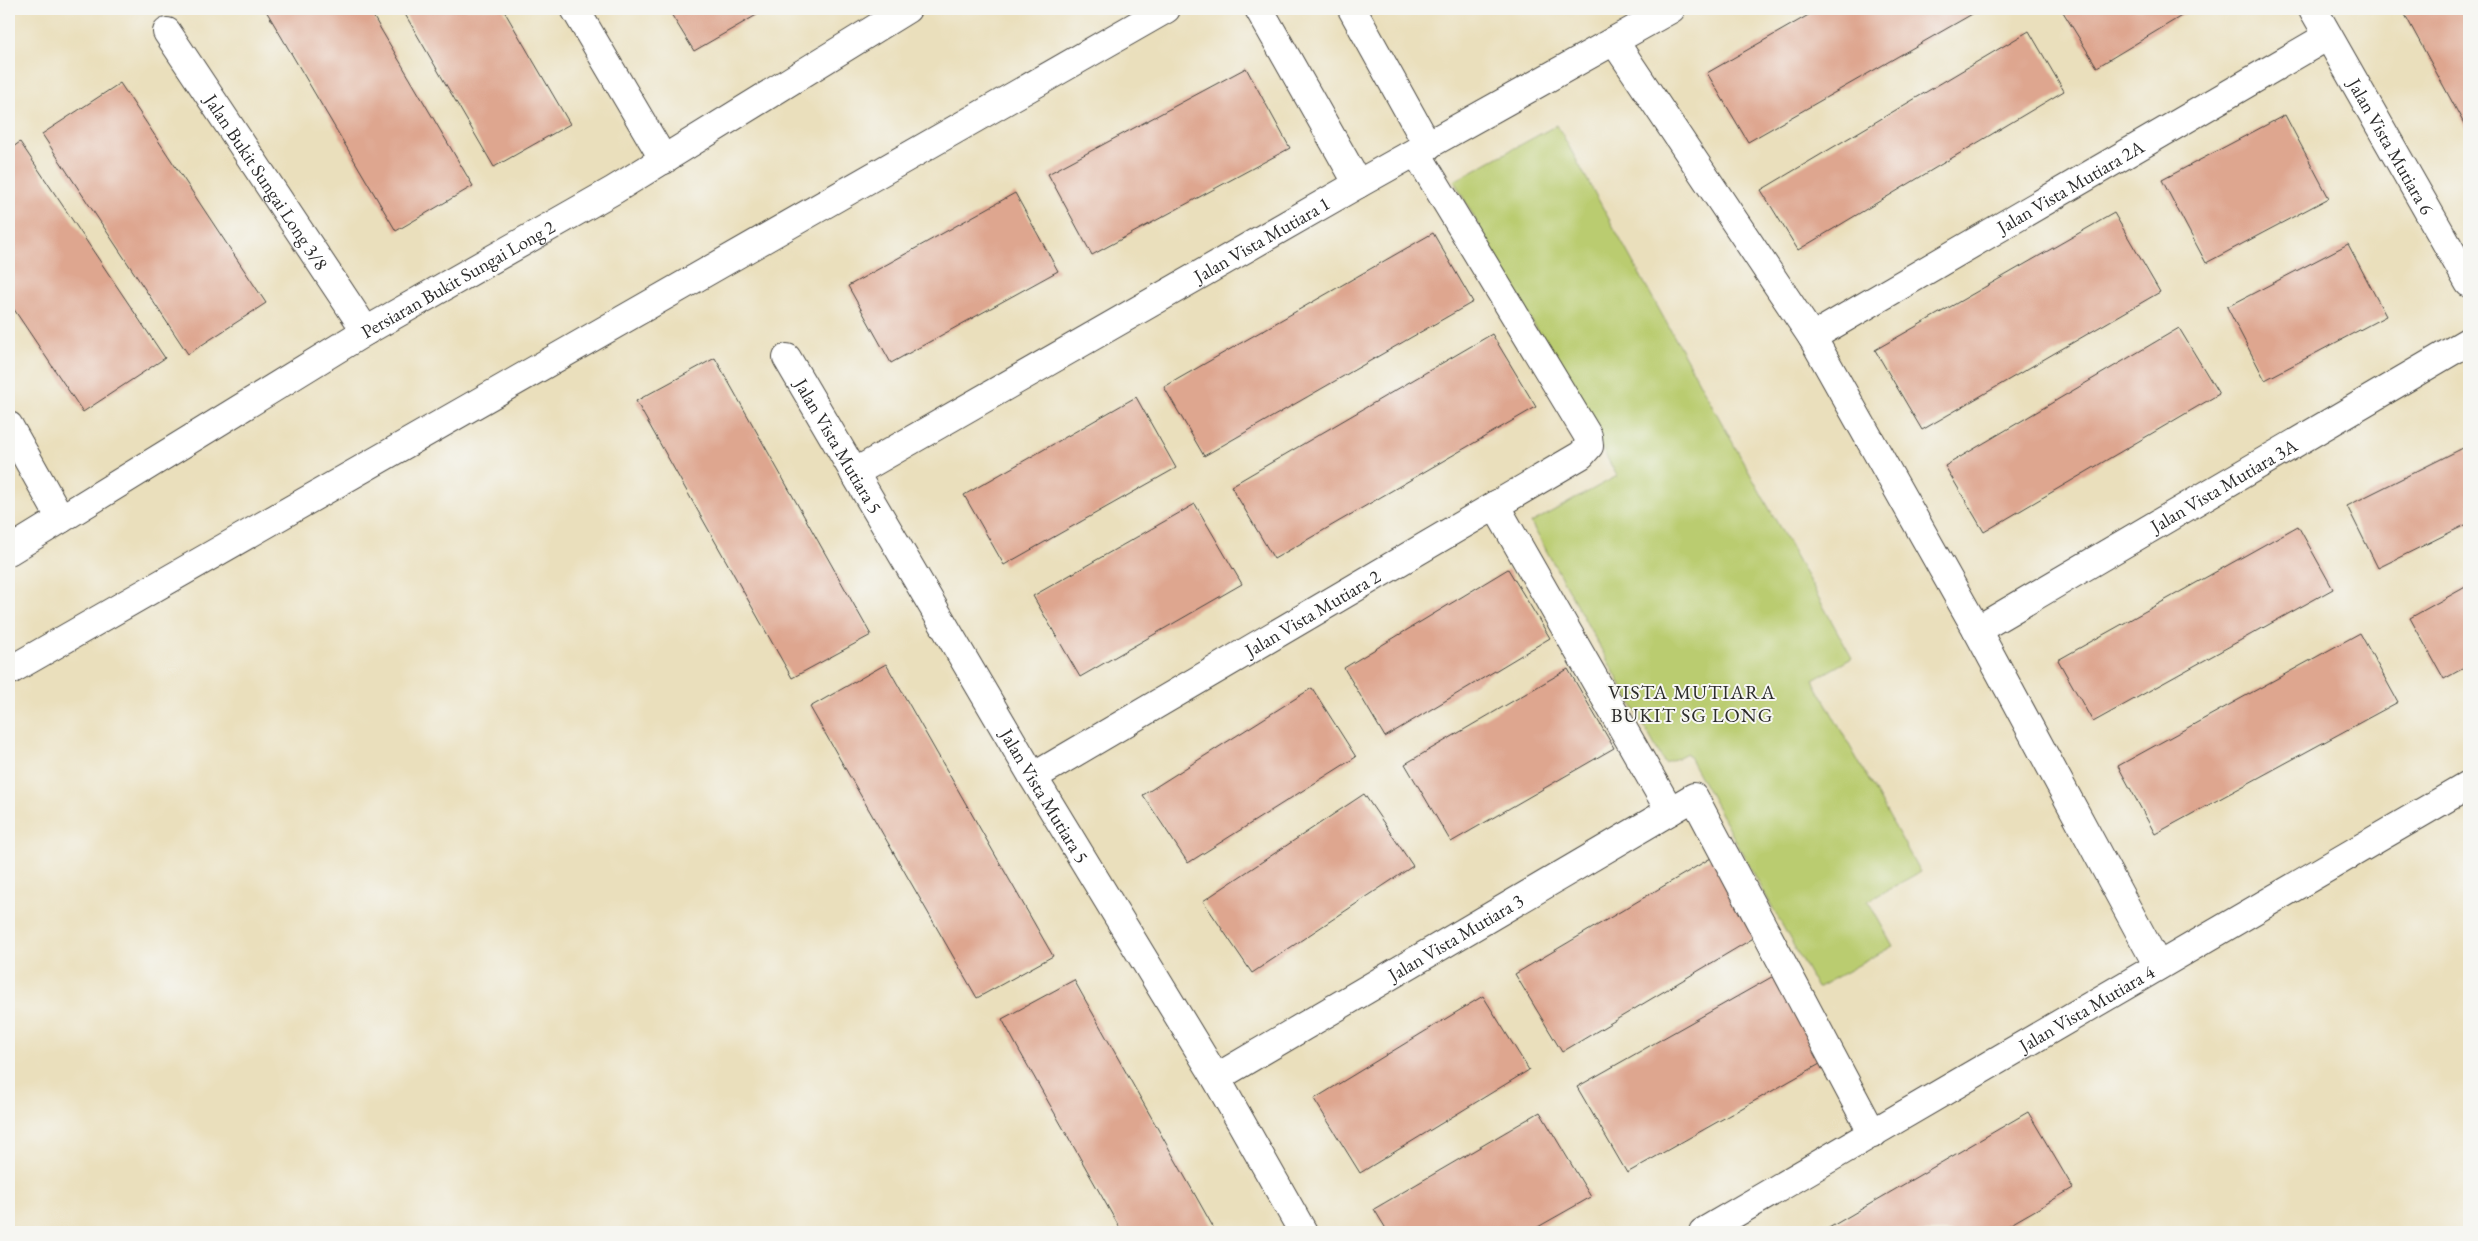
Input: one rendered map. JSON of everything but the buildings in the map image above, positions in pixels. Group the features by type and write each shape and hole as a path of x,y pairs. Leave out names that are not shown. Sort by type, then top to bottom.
{"street":[{"path":"575,9 664,160"},
{"name":"Persiaran Bukit Sungai Long 2","path":"9,551 366,331 664,160 907,9"},
{"path":"9,671 1166,9"},
{"path":"1259,9 1358,184"},
{"path":"1352,9 1422,149"},
{"name":"Jalan Vista Mutiara 1","path":"854,473 1358,184 1670,9"},
{"name":"Jalan Vista Mutiara 6","path":"2312,9 2469,283"},
{"name":"Jalan Bukit Sungai Long 3/8","path":"167,32 366,331"},
{"name":"Jalan Vista Mutiara 2A","path":"1812,337 2328,36"},
{"path":"1614,41 1812,337 1977,630 2158,966"},
{"name":"Jalan Vista Mutiara 2","path":"1033,777 1581,455 1589,446 1588,436 1422,149"},
{"name":"Jalan Vista Mutiara 3A","path":"1977,630 2469,340"},
{"name":"Jalan Vista Mutiara 5","path":"787,358 1033,777 1216,1078 1303,1232"},
{"path":"9,426 61,519"},
{"path":"1495,504 1670,811"},
{"name":"Jalan Vista Mutiara 4","path":"1703,1232 2469,784"},
{"name":"Jalan Vista Mutiara 3","path":"1216,1078 1694,798 1872,1134"}],"green space":[{"path":"1557,125 1852,658 1813,680 1920,872 1868,901 1893,946 1817,988 1687,753 1665,764 1531,523 1617,476 1454,181"}],"district":[{"name":"VISTA MUTIARA BUKIT SG LONG","path":"1692,704"}]}
